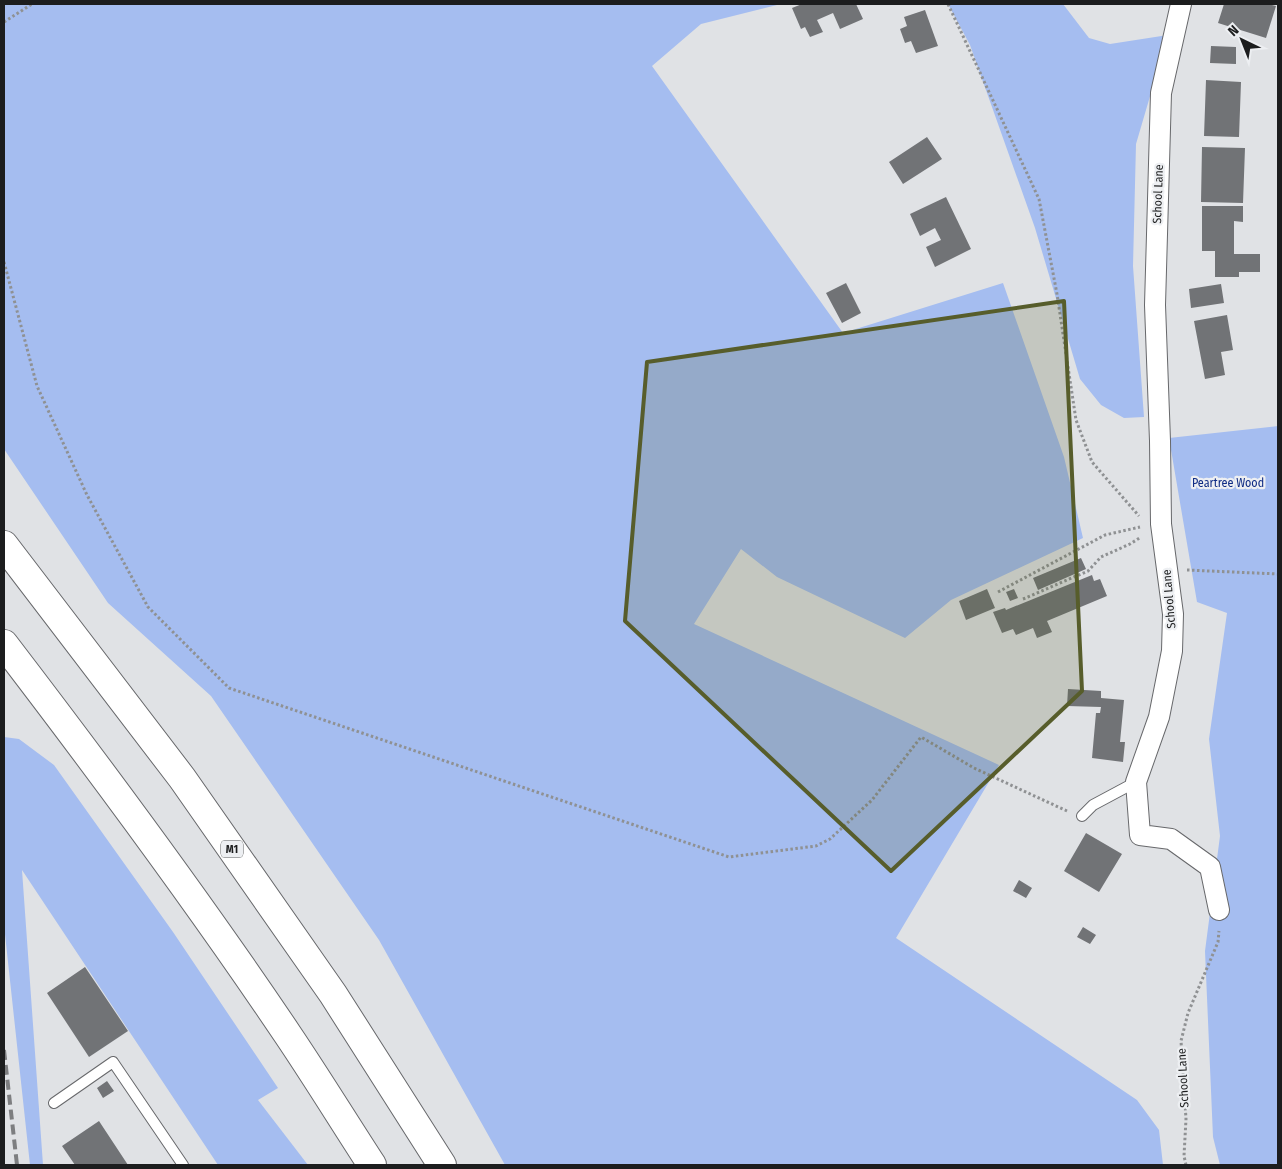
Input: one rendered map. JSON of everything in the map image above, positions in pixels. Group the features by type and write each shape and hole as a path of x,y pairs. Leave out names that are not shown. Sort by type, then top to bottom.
{"highway":[{"name":"M1","path":"4,545 182,778 333,994 442,1165"},
{"path":"4,644 91,757 192,896 289,1036 372,1165"}],"street":[{"name":"School Lane","path":"1181,4 1161,102 1155,305 1161,524 1173,614 1172,652 1159,717 1136,782 1140,835 1170,839 1210,867 1219,910"}],"lane":[{"path":"1082,816 1093,804 1136,782"},
{"path":"54,1103 113,1062 183,1165"}],"path":[{"path":"4,22 32,4"},
{"path":"948,4 1039,199 1057,294 1076,420 1092,462 1139,516 1161,524"},
{"path":"4,262 37,386 87,495 148,607 229,688 729,857 816,846 830,838 872,800 921,737 974,768 1082,816"},
{"path":"1023,599 1088,571 1101,557 1130,544 1161,524"},
{"path":"998,592 1105,535 1161,524"},
{"path":"1167,569 1278,574"},
{"name":"School Lane","path":"1186,1165 1184,1156 1186,1119 1181,1041 1188,1014 1218,942 1219,910"}],"highlighted area":[{"path":"1064,301 1082,691 891,871 625,621 647,362"}],"green space":[{"path":"4,4 781,4 701,24 652,66 843,333 1003,283 1064,457 1083,538 951,600 905,638 777,577 741,549 694,624 999,765 896,938 1137,1100 1159,1130 1163,1165 505,1165 379,940 211,696 108,603 4,449"},
{"path":"948,4 1063,4 1089,38 1110,44 1168,35 1136,144 1133,266 1144,417 1124,418 1101,405 1080,379 1035,228 970,45"},
{"name":"Peartree Wood","path":"1278,426 1278,1165 1220,1165 1213,1137 1205,951 1220,836 1209,739 1227,613 1197,602 1169,438"},
{"path":"4,737 19,739 54,765 173,932 278,1088 258,1100 308,1165 218,1165 22,870 43,1165 30,1165 4,925"}],"building":[{"path":"802,4 856,4 863,19 840,29 833,13 817,20 823,32 810,37 805,27 801,29 792,8"},
{"path":"1224,4 1268,4 1276,6 1266,38 1218,23"},
{"path":"925,10 938,46 916,53 911,41 905,43 900,29 907,26 904,17"},
{"path":"1211,46 1236,47 1236,64 1210,63"},
{"path":"1206,80 1241,82 1239,137 1204,136"},
{"path":"927,137 942,159 903,184 889,162"},
{"path":"1202,147 1245,148 1243,203 1201,202"},
{"path":"946,197 971,249 935,267 926,247 941,240 935,228 920,236 910,214"},
{"path":"1202,206 1243,206 1243,222 1234,221 1234,254 1260,254 1260,272 1239,272 1239,277 1215,277 1215,251 1202,251"},
{"path":"846,283 861,313 842,323 826,293"},
{"path":"1221,284 1224,303 1191,308 1189,289"},
{"path":"1227,315 1233,350 1221,352 1225,375 1205,379 1194,321"},
{"path":"1081,558 1086,569 1038,590 1033,578"},
{"path":"1092,575 1094,581 1100,579 1107,596 1047,621 1052,632 1037,638 1033,628 1016,635 1013,629 1002,633 993,612 1005,608 1006,610"},
{"path":"987,589 995,608 966,620 959,601"},
{"path":"1014,589 1018,598 1010,601 1006,592"},
{"path":"1068,689 1101,691 1101,698 1124,700 1120,742 1125,742 1123,762 1092,758 1096,713 1100,713 1101,707 1067,706"},
{"path":"1086,833 1122,854 1099,892 1064,871"},
{"path":"1019,880 1032,888 1026,898 1013,891"},
{"path":"1083,927 1096,935 1090,944 1077,937"},
{"path":"85,967 128,1031 89,1057 47,993"},
{"path":"107,1081 114,1091 103,1098 97,1088"},
{"path":"99,1121 128,1165 75,1165 62,1146"}],"railway":[{"path":"4,1050 17,1165"}]}
